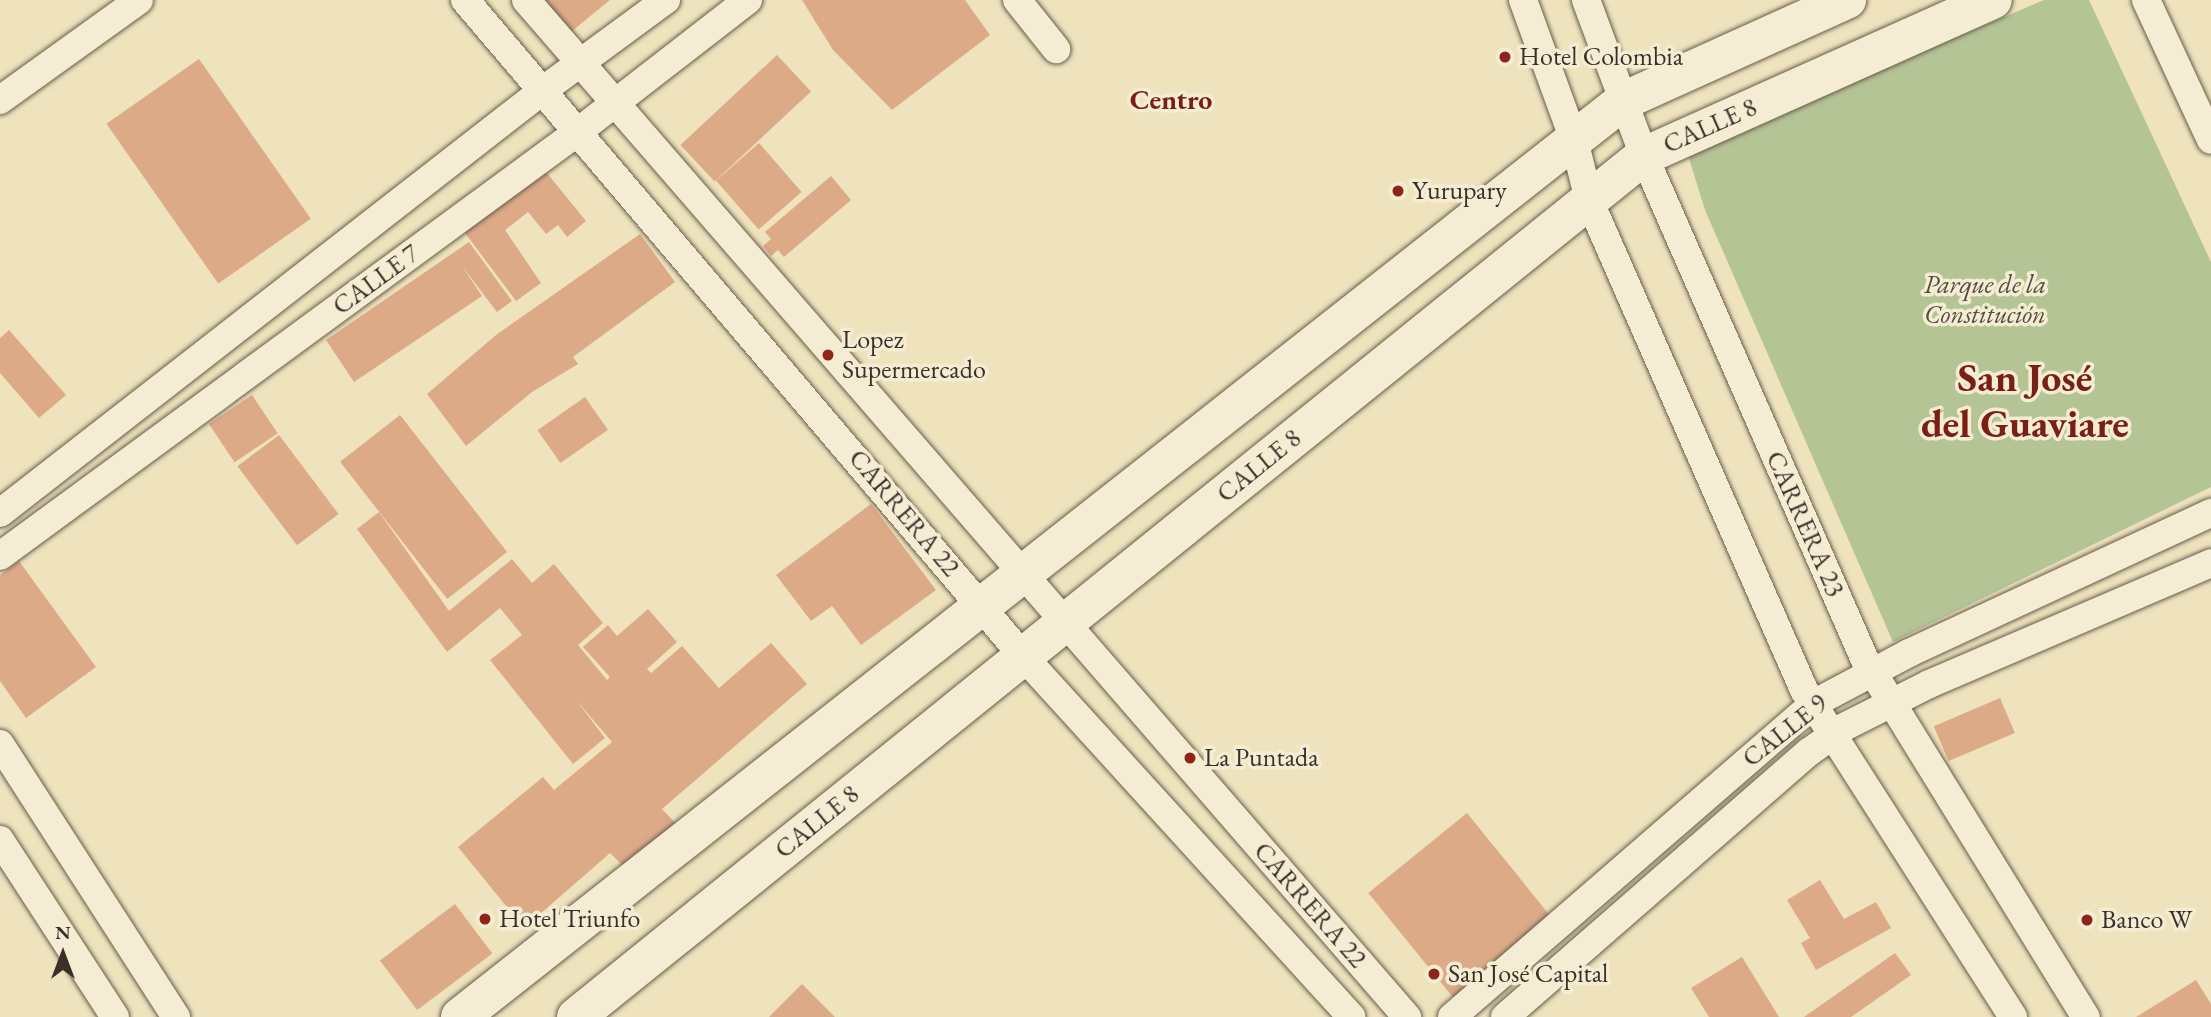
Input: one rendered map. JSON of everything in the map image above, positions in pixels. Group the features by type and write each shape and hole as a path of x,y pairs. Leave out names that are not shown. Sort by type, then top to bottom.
{"main road":[{"path":"460,1017 1623,101 1847,0"},
{"name":"CALLE 8","path":"576,1017 1644,156 1993,0"}],"street":[{"path":"0,100 139,0"},
{"name":"CARRERA 22","path":"465,0 1023,656 1352,1017"},
{"name":"CARRERA 22","path":"526,0 581,64 618,100 1026,572 1065,623 1408,1017"},
{"name":"CALLE 7","path":"0,513 542,91 666,0"},
{"name":"CALLE 7","path":"0,556 579,131 748,0"},
{"path":"1017,0 1056,49"},
{"path":"1523,0 1574,140 1589,200 1812,704 2013,1017"},
{"name":"CARRERA 23","path":"1586,0 1644,156 1871,672 2086,1017"},
{"path":"2146,0 2211,141"},
{"name":"CALLE 9","path":"1452,1017 1812,704 1871,672 2211,513"},
{"name":"CALLE 9","path":"1505,1017 1831,736 1888,702 2211,563"},
{"path":"0,744 176,1017"},
{"path":"0,839 115,1017"}],"green space":[{"name":"Parque de la Constitución","path":"2044,0 2089,0 2211,262 2211,487 1893,642 1705,210 1687,152"}],"building":[{"path":"538,0 610,0 566,36"},
{"path":"802,0 965,0 990,35 892,110 833,50"},
{"path":"777,55 811,92 715,182 680,145"},
{"path":"199,59 311,219 218,284 106,124"},
{"path":"759,143 802,192 759,229 716,180"},
{"path":"538,162 586,221 567,237 558,225 546,234 528,212 505,230 541,283 516,301 459,225"},
{"path":"831,176 851,200 784,257 778,250 771,256 763,246 771,239 765,232"},
{"path":"640,234 675,282 573,357 578,364 532,392 466,446 427,394 496,335"},
{"path":"469,242 512,301 497,312 462,266 482,296 354,382 326,340"},
{"path":"9,330 66,395 39,418 0,373 0,338"},
{"path":"252,395 278,433 235,462 209,424"},
{"path":"585,397 608,430 560,463 537,430"},
{"path":"400,415 507,552 447,599 340,462"},
{"path":"279,435 339,514 297,545 237,466"},
{"path":"871,504 936,590 861,645 832,606 811,621 776,575"},
{"path":"379,512 449,611 512,559 532,583 554,564 603,623 578,645 607,680 610,677 583,647 608,625 617,636 648,609 677,642 647,669 651,673 682,646 719,688 771,643 807,684 662,809 678,826 628,871 610,853 524,928 458,847 543,777 554,790 612,742 576,700 605,738 573,764 490,660 522,635 500,608 447,652 357,529"},
{"path":"19,561 96,667 26,718 0,681 0,575"},
{"path":"2000,698 2015,733 1949,761 1934,726"},
{"name":"San José Capital","path":"1467,813 1553,919 1454,999 1368,893"},
{"path":"1820,880 1844,919 1876,902 1891,928 1816,970 1801,943 1810,938 1787,900"},
{"path":"455,904 492,954 417,1010 380,961"},
{"path":"1895,953 1911,975 1851,1017 1804,1017"},
{"path":"1742,957 1779,1017 1709,1017 1691,988"},
{"path":"2196,980 2211,1004 2211,1017 2136,1017"},
{"path":"802,984 835,1017 769,1017"}],"place":[{"name":"Hotel Colombia","path":"1505,57"},
{"name":"Yurupary","path":"1398,191"},
{"name":"Lopez Supermercado","path":"828,355"},
{"name":"La Puntada","path":"1190,758"},
{"name":"Hotel Triunfo","path":"485,919"},
{"name":"Banco W","path":"2087,920"},
{"name":"San José Capital","path":"1434,974"}],"district":[{"name":"Centro","path":"1171,99"},
{"name":"San José del Guaviare","path":"2025,400"}]}
